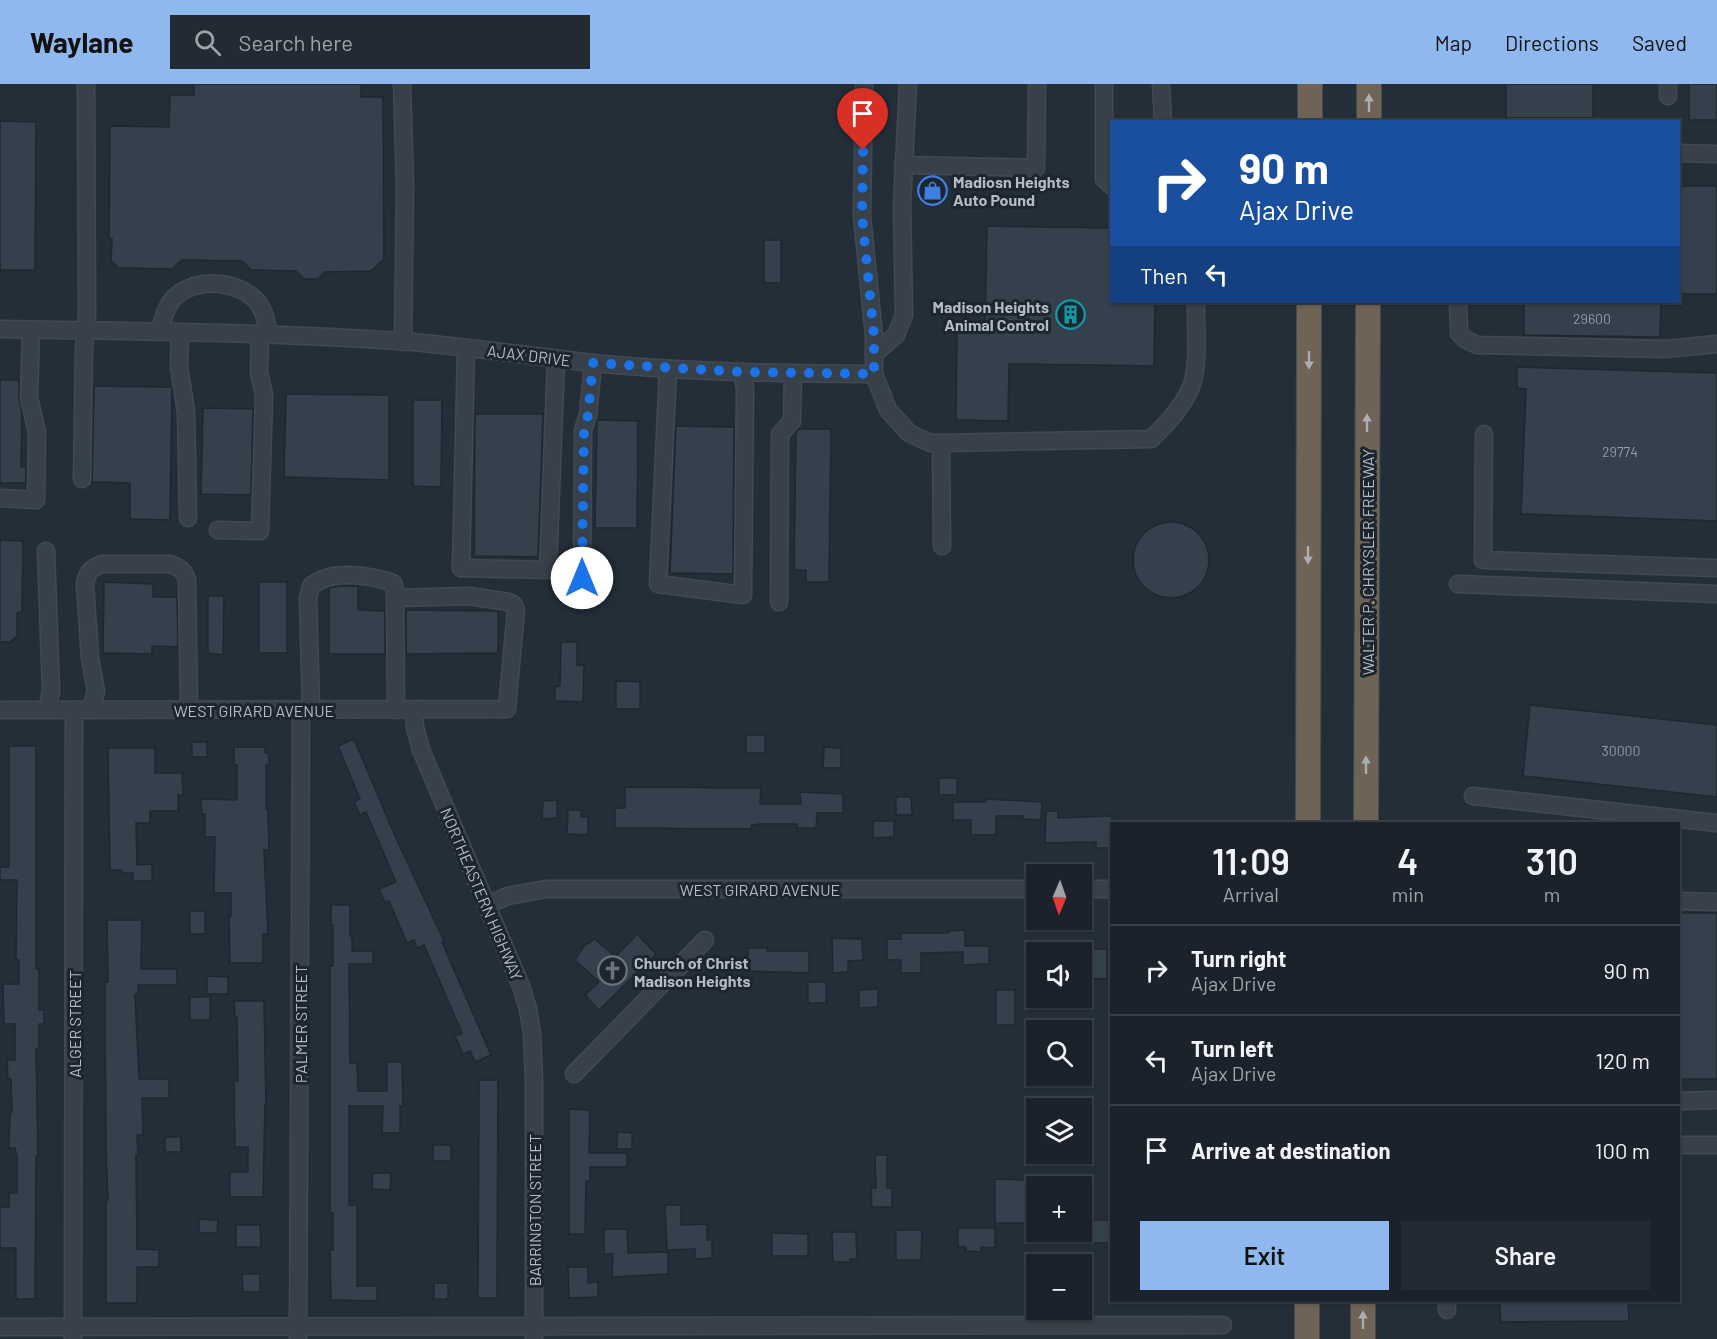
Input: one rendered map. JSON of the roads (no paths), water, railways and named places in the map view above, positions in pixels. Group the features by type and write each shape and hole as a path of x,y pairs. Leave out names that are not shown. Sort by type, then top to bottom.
{"highway":[{"path":"1310,84 1310,120"},
{"path":"1369,120 1370,84"},
{"path":"1308,822 1309,303"},
{"name":"WALTER P. CHRYSLER FREEWAY","path":"1366,822 1368,303"},
{"path":"1307,1302 1307,1339"},
{"path":"1363,1302 1363,1339"}],"street":[{"path":"82,479 86,84"},
{"path":"402,84 405,187 403,342"},
{"path":"864,84 862,216 874,374 888,410 909,433 930,443 1151,439 1165,426 1191,386 1196,364 1196,303"},
{"path":"874,354 896,335 904,315 903,165 908,84"},
{"path":"903,165 1036,168 1037,84"},
{"path":"1104,84 1104,179 1110,184"},
{"path":"1161,84 1163,120"},
{"path":"1680,153 1717,154"},
{"path":"159,332 173,298 196,286 210,284 230,286 246,292 259,304 266,318 259,372 264,395 260,531 218,530"},
{"path":"1458,303 1459,333 1477,345 1666,349 1717,344"},
{"name":"AJAX DRIVE","path":"0,329 265,335 403,342 668,369 793,374 874,374"},
{"path":"0,498 36,500 37,432 29,398 31,330"},
{"path":"180,333 179,366 186,412 188,518"},
{"path":"466,348 461,568 548,570 556,358"},
{"path":"582,578 584,430 588,415 593,363"},
{"path":"668,369 658,585 743,595 746,389 742,372"},
{"path":"779,602 780,434 792,421 793,374"},
{"path":"1484,434 1482,560 1717,568"},
{"path":"941,443 942,546"},
{"path":"46,551 51,691 47,710"},
{"path":"91,710 96,691 90,658 86,574 102,564 170,564 179,567 187,580 189,710"},
{"name":"PALMER STREET","path":"298,1333 308,598 311,585 327,576 338,575 393,583 395,598"},
{"path":"1458,584 1717,594"},
{"name":"WEST GIRARD AVENUE","path":"0,710 507,709 516,610 514,605 509,602 469,596 395,598"},
{"path":"395,598 396,710"},
{"name":"ALGER STREET","path":"73,1333 74,710"},
{"name":"NORTHEASTERN HIGHWAY","path":"414,710 415,727 421,750 521,986 528,1009 534,1081"},
{"path":"1473,796 1645,820 1717,824"},
{"name":"WEST GIRARD AVENUE","path":"487,905 508,896 546,889 1026,889"},
{"path":"1092,889 1110,889"},
{"path":"1680,901 1717,902"},
{"path":"574,1074 705,940"},
{"name":"BARRINGTON STREET","path":"534,1081 534,1333"},
{"path":"1680,1101 1717,1100"},
{"path":"1680,1145 1717,1145"},
{"path":"0,1327 73,1333 534,1333 1223,1324"}],"place":[{"name":"Madiosn Heights Auto Pound","path":"932,190"},
{"name":"Madison Heights Animal Control","path":"1070,315"},
{"name":"Church of Christ Madison Heights","path":"613,971"}]}
